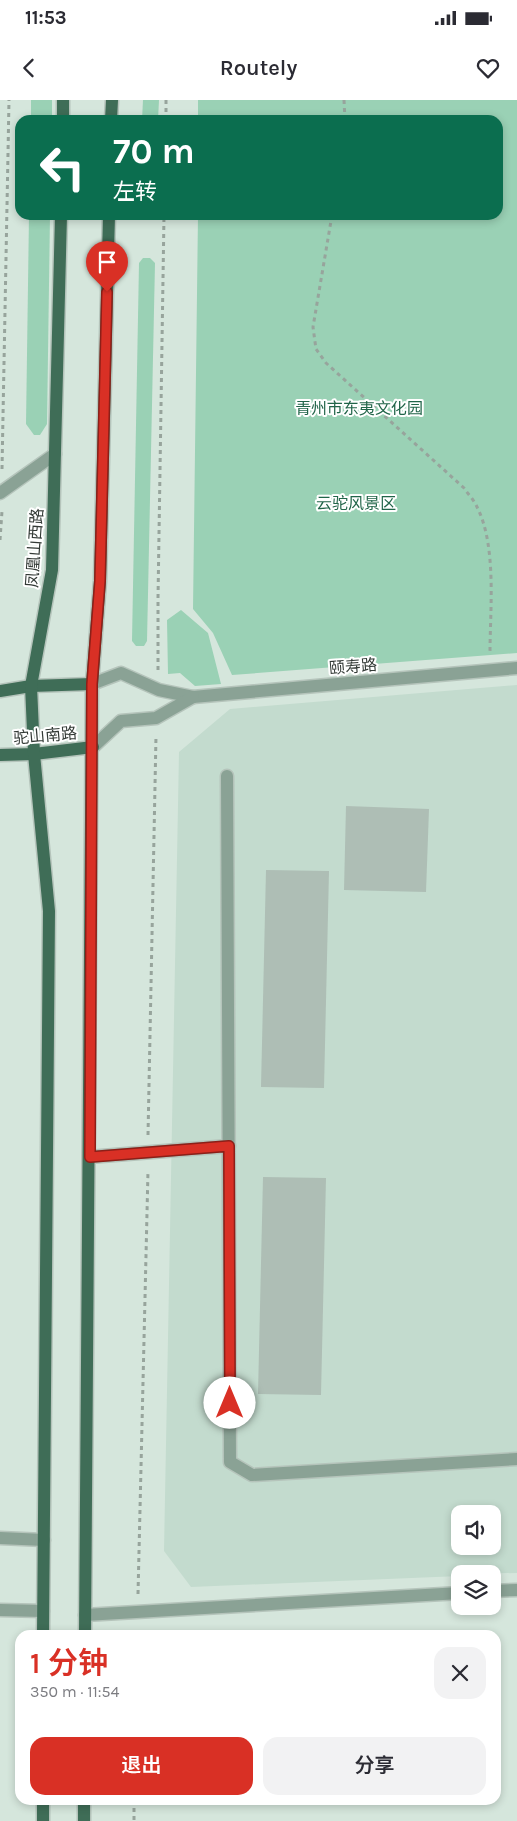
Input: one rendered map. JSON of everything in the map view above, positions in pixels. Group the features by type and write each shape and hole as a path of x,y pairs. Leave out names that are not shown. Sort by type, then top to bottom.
{"main road":[{"path":"63,100 63,115"},
{"path":"112,100 112,115"},
{"name":"凤凰山西路","path":"43,1630 49,911 34,754 30,686 52,570 61,220"},
{"path":"85,1630 92,684 100,581 109,220"},
{"path":"0,691 30,686 92,684"},
{"name":"驼山南路","path":"0,755 34,754 93,747"},
{"path":"43,1805 43,1821"},
{"path":"84,1805 84,1821"}],"street":[{"path":"1,493 55,454"},
{"name":"颐寿路","path":"193,697 517,668"},
{"path":"92,684 121,673 159,690 193,697"},
{"path":"93,747 121,721 156,718 193,697"},
{"path":"227,776 230,1462 252,1475 517,1459"},
{"path":"90,1157 229,1146"},
{"path":"0,1538 44,1540"},
{"path":"501,1591 517,1590"},
{"path":"85,1615 451,1594"},
{"path":"0,1610 43,1611"}],"path":[{"path":"0,540 9,100"},
{"path":"166,100 166,115"},
{"path":"344,100 345,115"},
{"path":"159,690 158,598 164,220"},
{"path":"331,220 312,327 316,349 326,363 464,488 477,506 484,528 489,562 491,670"},
{"path":"138,1613 156,718"},
{"path":"134,1805 134,1821"}],"shaded area":[{"path":"517,685 517,1573 501,1573 501,1565 451,1565 451,1576 191,1587 164,1551 179,752 230,709"}],"green space":[{"path":"31,100 52,100 52,115 31,115"},
{"path":"143,100 159,100 158,115 142,115"},
{"name":"青州市东夷文化园","path":"198,100 517,100 517,653 232,675 213,633 193,609 198,220 503,220 503,115 198,115"},
{"path":"29,220 50,220 47,424 40,435 34,435 26,424"},
{"path":"143,258 150,258 155,263 147,641 144,646 136,646 132,641 139,263"},
{"path":"181,610 208,633 221,684 195,686 180,673 168,674 167,620"}],"building":[{"path":"346,806 429,809 426,892 344,890"},
{"path":"266,870 329,871 324,1088 261,1087"},
{"path":"263,1177 326,1178 321,1395 258,1394"}],"route":[{"path":"107,292 100,581 92,684 90,1157 229,1146 230,1403"}],"park label":[{"name":"云驼风景区","path":"356,503"}]}
